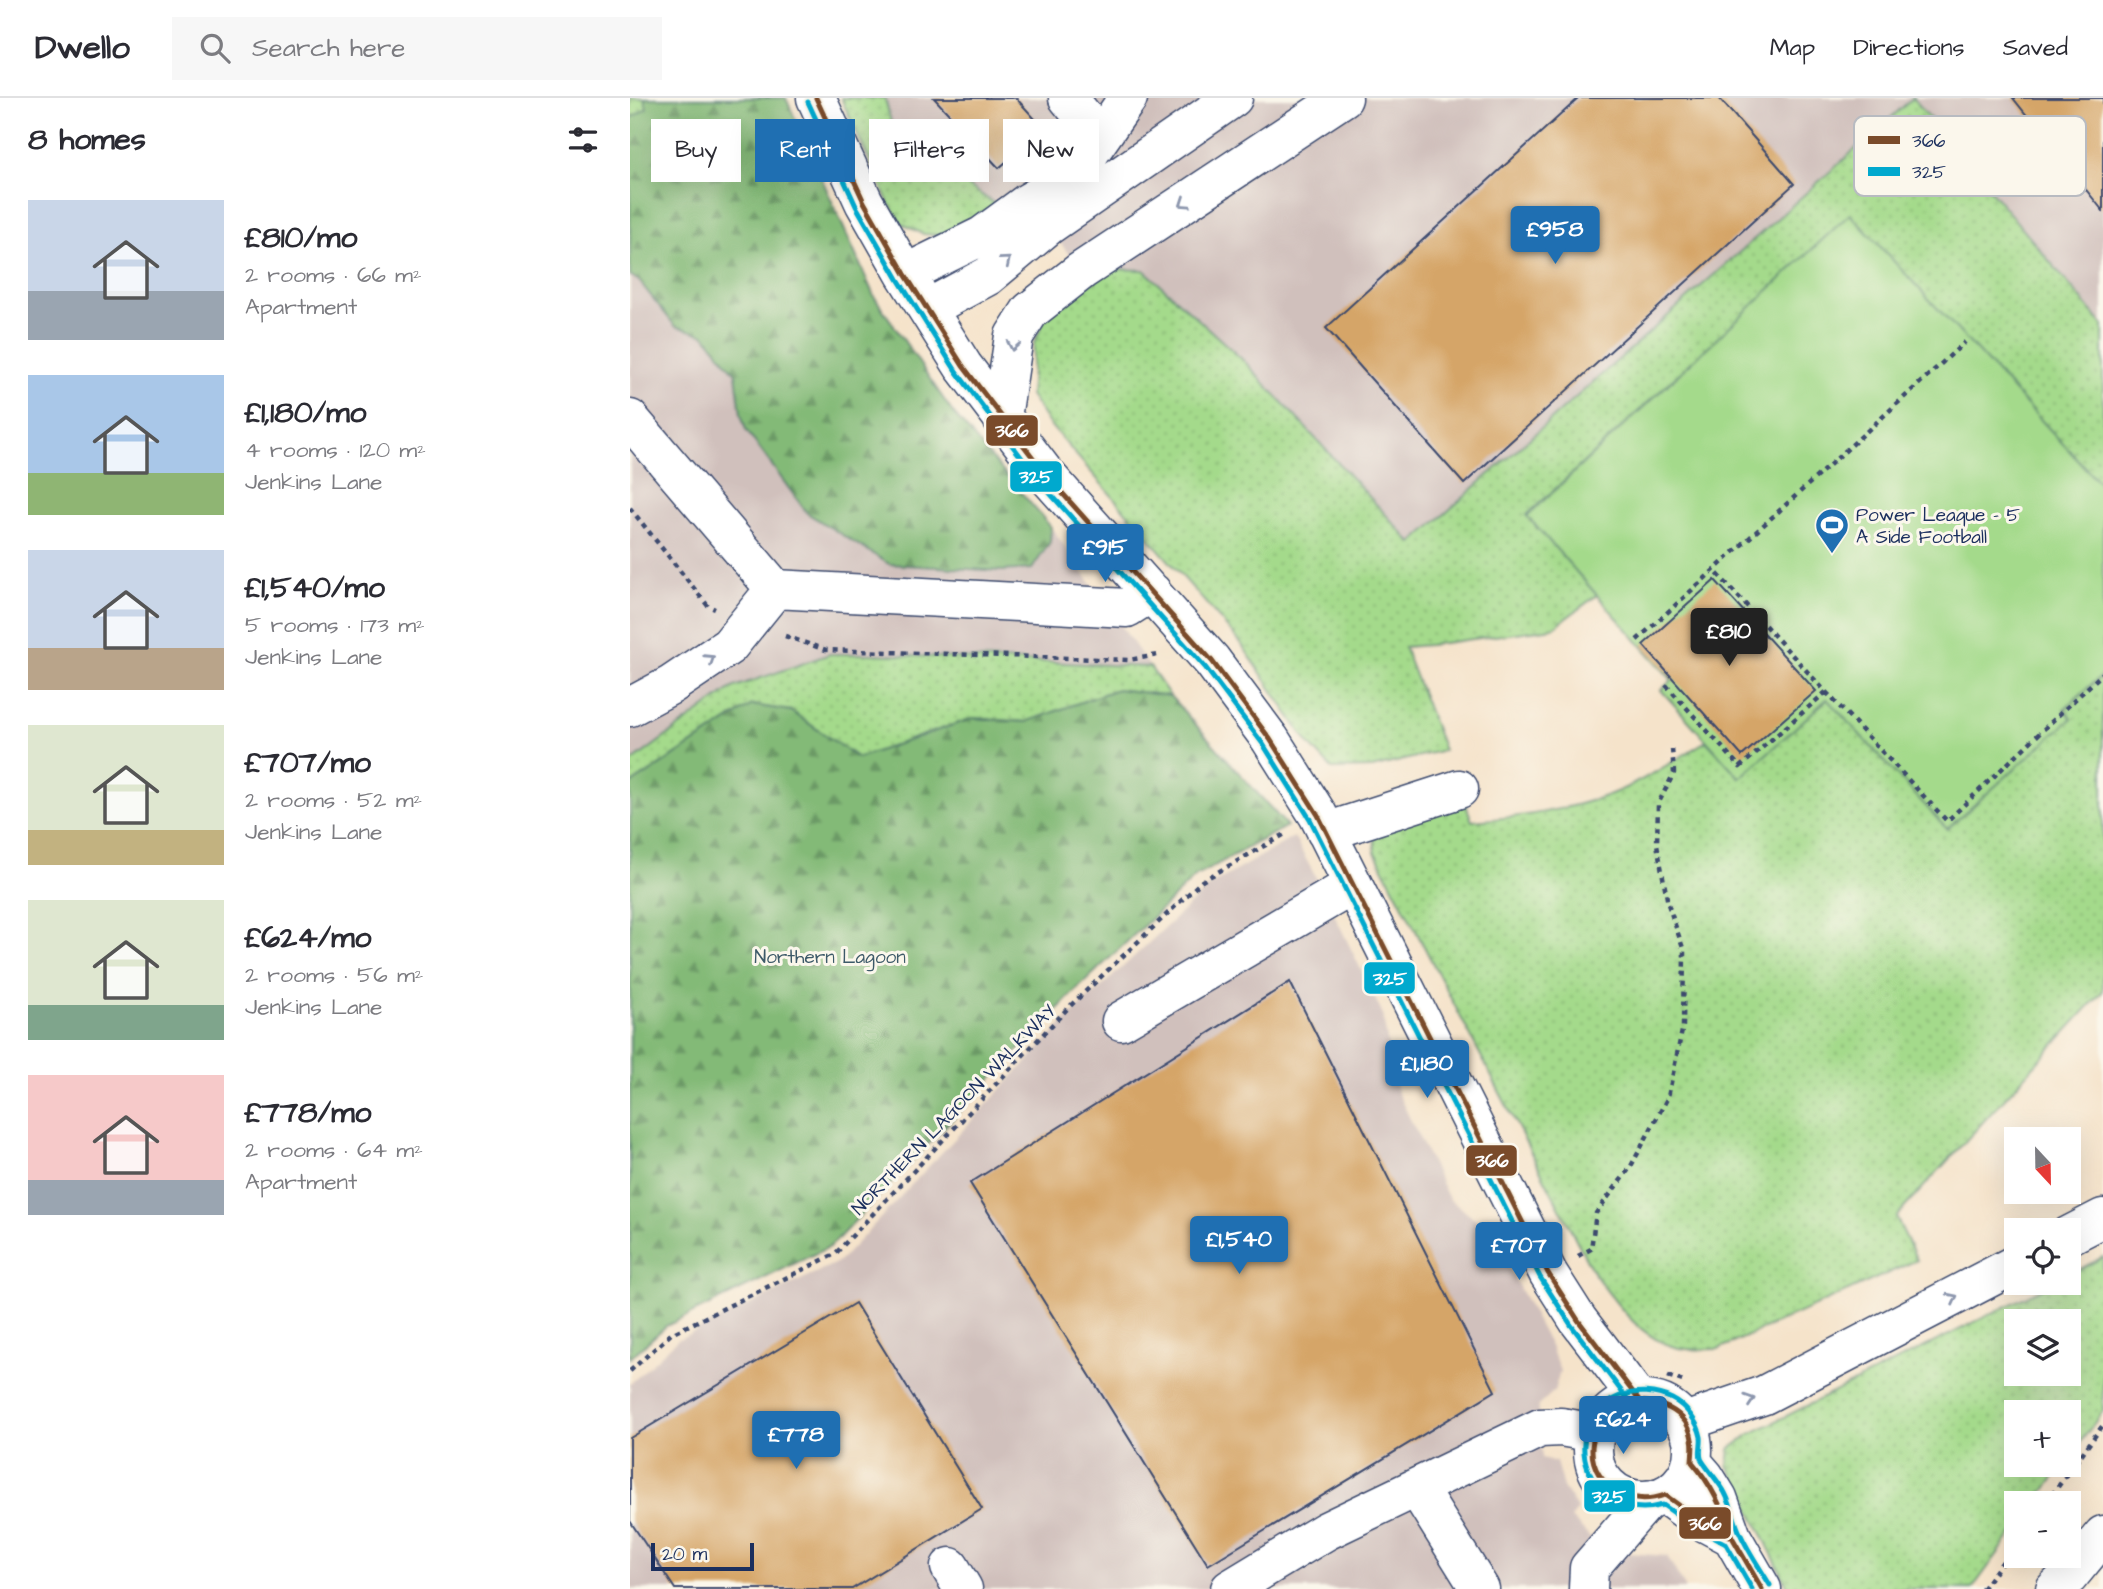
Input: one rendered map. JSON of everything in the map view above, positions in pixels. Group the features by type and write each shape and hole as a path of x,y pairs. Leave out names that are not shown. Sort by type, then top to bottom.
{"main road":[{"path":"816,98 864,202 905,274 963,366 1047,476 1212,661 1270,739 1326,832 1548,1273 1578,1320 1639,1400"},
{"path":"1068,98 1100,136"},
{"path":"905,274 982,236 1027,203 1068,179 1128,98"},
{"path":"927,309 988,276 1048,226 1233,98"},
{"path":"1002,418 1014,336 1030,311 1081,271 1343,98"},
{"path":"630,419 775,589 1127,608 1152,593"},
{"path":"640,689 729,646 775,589"},
{"path":"1326,832 1459,789"},
{"path":"1121,1021 1353,885"},
{"path":"2081,1229 2103,1218"},
{"path":"1685,1422 1764,1395 2004,1270"},
{"path":"1588,1589 1589,1568 1657,1497 1685,1478 1692,1462 1693,1445 1685,1422 1679,1414 1662,1403 1639,1400 1623,1404 1610,1411 1595,1433 1593,1459 1604,1481 1621,1495 1635,1500 1657,1497 1732,1537"},
{"path":"1230,1589 1326,1531 1540,1428 1561,1427 1595,1433"},
{"path":"1692,1462 1718,1498 1732,1537 1762,1589"},
{"path":"1417,1488 1480,1589"},
{"path":"2062,1582 2103,1520"},
{"path":"2062,1582 2103,1535"}],"path":[{"path":"1637,640 1965,342"},
{"path":"1714,570 1947,821 2103,673"},
{"path":"1666,685 1740,767 1826,692"},
{"path":"1571,1260 1591,1249 1596,1213 1630,1168 1668,1097 1683,1026 1684,951 1668,904 1657,844 1658,804 1674,774 1672,749"},
{"name":"NORTHERN LAGOON WALKWAY","path":"630,1371 671,1334 835,1254 1067,1009 1202,881 1278,838"},
{"path":"2055,1491 2103,1425"},
{"path":"1982,1589 2004,1560"}],"shaded area":[{"path":"630,98 786,98 795,119 755,119 755,182 823,182 874,296 952,413 1051,527 1150,667 830,654 630,763"},
{"path":"885,98 1913,98 1893,116 1854,116 1854,151 1412,544 1245,362 1144,270 1081,271 1048,226 995,204 963,182 989,182 989,119 890,119"},
{"path":"1913,98 2103,98 2103,325 1995,196 2086,196 2086,116 1928,116"},
{"path":"1294,837 1382,1013 1397,1092 1449,1199 1489,1230 1552,1350 1560,1371 1554,1391 1538,1406 1542,1458 1556,1462 1563,1487 1578,1510 1571,1518 1603,1551 1667,1556 1686,1589 632,1589 630,1384 677,1340 840,1261 1068,1018 1211,885"}],"green space":[{"path":"630,98 644,98 648,108 630,119"},
{"path":"644,98 786,98 795,119 755,119 755,182 823,182 874,296 953,413 1051,527 1050,542 1032,569 1001,571 889,564 807,513 746,430 741,414 736,374 705,335 675,326 639,281 630,275 630,119 647,108"},
{"path":"841,98 885,98 890,119 869,119 869,160 855,129 855,119 851,119"},
{"path":"1913,98 1928,116 1893,116"},
{"path":"1854,150 1854,196 1995,196 2103,325 2103,487 1850,215 1527,515 1597,595 1553,628 1404,647 1444,750 1372,768 1332,769 1307,742 1240,642 1049,424 1030,395 1034,343 1050,307 1115,269 1144,270 1245,362 1412,543"},
{"path":"879,182 963,182 995,204 949,236 923,234 902,224"},
{"name":"Power League - 5 A Side Football","path":"1850,214 2103,487 2103,674 2064,709 2072,718 1947,829 1827,699 1740,778 1661,690 1672,680 1527,516"},
{"path":"830,654 1150,667 1170,696 1117,689 1026,722 973,718 858,758 791,711 752,705 630,785 630,763 732,688"},
{"path":"2103,674 2103,991 1896,1217 1917,1260 1719,1349 1670,1346 1643,1331 1621,1309 1593,1272 1375,852 1374,830 1464,799 1472,821 1577,805 1635,783 1706,741 1740,777 1827,699 2071,719 2064,710"},
{"name":"Northern Lagoon","path":"1117,689 1170,696 1287,826 1196,876 1073,993 831,1246 666,1326 630,1358 630,785 752,705 791,711 858,758 973,718 1026,722"},
{"path":"2103,1257 2103,1411 2081,1441 2081,1400 2004,1400 2004,1477 2055,1477 2044,1491 2004,1491 2004,1545 1972,1589 1789,1589 1728,1465 1730,1449 1750,1434 2029,1295 2081,1295 2081,1269"}],"building":[{"path":"934,98 1016,98 1035,119 1003,119 1003,165 999,168 989,157 989,119 954,119"},
{"path":"1579,98 1719,98 1794,184 1464,484 1326,328"},
{"path":"2013,98 2103,98 2103,211 2086,190 2086,116 2027,116"},
{"path":"1715,580 1816,691 1742,756 1643,645"},
{"path":"1290,982 1495,1391 1208,1565 970,1183"},
{"path":"855,1303 982,1509 852,1589 675,1589 630,1521 630,1438"}],"transit line":[{"name":"366","path":"816,98 864,202 905,274 963,366 1047,476 1212,661 1270,739 1318,815 1548,1273 1578,1320 1639,1400"},
{"name":"325","path":"808,102 856,206 956,371 1040,482 1205,667 1263,744 1310,819 1540,1277 1571,1325 1632,1405"},
{"name":"325","path":"1752,1589 1726,1544 1663,1505 1637,1507 1615,1501 1599,1487 1588,1469 1584,1448 1587,1428 1599,1410 1620,1396 1640,1392 1666,1396 1687,1410 1699,1431 1702,1461 1725,1493 1743,1540 1770,1585"},
{"name":"366","path":"1632,1401 1661,1405 1684,1420 1693,1442 1692,1462 1716,1497 1732,1537 1698,1519 1665,1495 1644,1499 1625,1496 1610,1487 1599,1475 1593,1459 1593,1443 1599,1426 1612,1410 1632,1401"},
{"name":"366","path":"1732,1537 1762,1589"}],"place":[{"name":"Power League - 5 A Side Football","path":"1832,555"}]}
